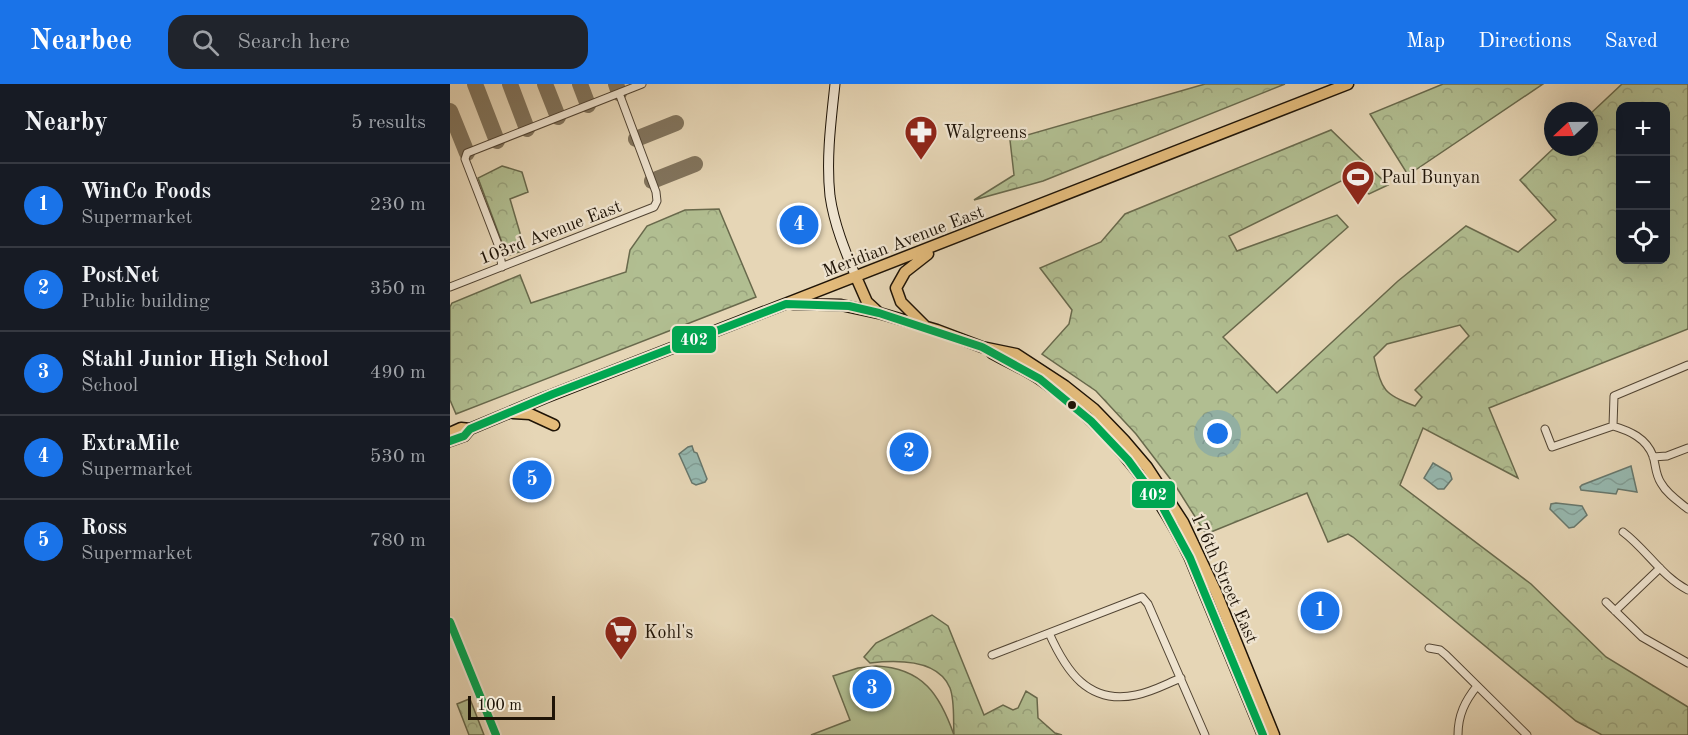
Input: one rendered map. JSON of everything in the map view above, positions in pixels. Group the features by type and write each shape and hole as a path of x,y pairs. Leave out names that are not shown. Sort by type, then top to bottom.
{"main road":[{"path":"835,84 830,148 830,196 841,238 856,277 867,302 879,313"},
{"name":"Meridian Avenue East","path":"450,441 464,436 470,429 510,413 1348,84"},
{"path":"926,327 901,302 896,288 905,272 942,244"},
{"name":"176th Street East","path":"786,304 841,305 879,313 982,347 1016,354 1065,386 1094,409 1147,467 1183,522 1215,592 1274,735"},
{"name":"176th Street East","path":"982,347 1040,379 1091,421 1128,460 1158,499 1190,558 1263,735"},
{"path":"1014,364 1019,364 1065,386"},
{"path":"510,413 530,414 554,425"},
{"name":"Meridian Avenue East","path":"450,433 461,428 470,429"}],"street":[{"path":"502,267 499,247 465,159 467,153 642,84"},
{"name":"103rd Avenue East","path":"450,287 651,209 657,201 656,192 619,93"},
{"path":"1613,426 1614,396 1688,365"},
{"path":"1545,429 1552,447 1613,426 1634,434 1646,443 1663,487 1688,509"},
{"path":"1653,457 1667,456 1688,448"},
{"path":"1623,532 1680,586 1688,590"},
{"path":"1615,611 1660,568"},
{"path":"993,655 1141,597 1148,604 1205,735"},
{"path":"1606,602 1642,637 1688,663"},
{"path":"450,622 496,735"},
{"path":"1049,633 1059,657 1070,673 1091,689 1115,697 1135,696 1181,678"},
{"path":"1429,648 1440,650 1527,735"},
{"path":"1458,735 1463,706 1477,686"}],"green space":[{"path":"1205,84 1285,84 1043,181 974,200 1014,175 1010,140"},
{"path":"1443,84 1543,84 1408,175 1370,114"},
{"path":"1622,84 1688,84 1688,329 1489,408 1518,478 1423,428 1400,485 1531,584 1606,657 1688,707 1688,735 1602,735 1576,721 1353,537 1348,534 1328,542 1307,493 1206,534 1175,485 1136,434 1096,391 1042,354 1069,324 1072,310 1040,268 1101,242 1125,214 1331,130 1388,185 1369,194 1341,181 1229,236 1237,251 1337,215 1348,227 1223,337 1277,393 1398,281 1466,226 1518,252 1556,220 1520,180 1545,156 1598,156 1598,107","holes":["1460,325 1469,336 1415,390 1422,397 1415,406 1396,398 1385,389 1374,357 1387,344"]},
{"path":"502,166 522,172 528,192 510,199 525,250 507,256 478,178"},
{"path":"719,209 756,297 456,414 450,400 450,307 452,303 520,275 531,303 626,272 630,250 647,226 685,210"},
{"path":"932,615 948,626 984,715 1003,705 1013,710 1018,708 1026,691 1037,698 1038,718 1055,733 1062,735 954,735 952,693 944,678 936,671 904,662 870,663 864,657 876,643"},
{"path":"876,666 906,672 918,678 936,696 954,735 811,735 850,720 833,676 858,668"},
{"path":"470,699 484,735 469,735 457,704"}],"water":[{"path":"692,446 707,479 696,485 692,483 679,454"},
{"path":"1433,463 1450,473 1452,479 1444,489 1438,489 1424,478"},
{"path":"1631,466 1637,492 1618,489 1616,494 1581,490 1582,485"},
{"path":"1551,504 1582,506 1587,515 1574,527 1569,528 1550,509"}],"taxiway":[{"path":"475,84 497,141"},
{"path":"510,84 527,129"},
{"path":"545,84 558,117"},
{"path":"580,84 588,105"},
{"path":"616,84 619,93"},
{"path":"450,111 467,153"},
{"path":"636,139 676,123"},
{"path":"652,181 695,164"}],"transit line":[{"name":"402","path":"450,441 464,436 470,429 553,394 786,304 849,306 879,313 982,347 1040,379 1091,421 1128,460 1162,506 1190,558 1263,735"},
{"name":"402","path":"450,622 496,735"}],"place":[{"name":"Walgreens","path":"921,161"},
{"name":"Paul Bunyan","path":"1358,206"},
{"name":"ExtraMile","path":"799,225"},
{"name":"PostNet","path":"909,452"},
{"name":"Ross","path":"532,480"},
{"name":"WinCo Foods","path":"1320,611"},
{"name":"Kohl's","path":"621,661"},
{"name":"Stahl Junior High School","path":"872,689"}]}
